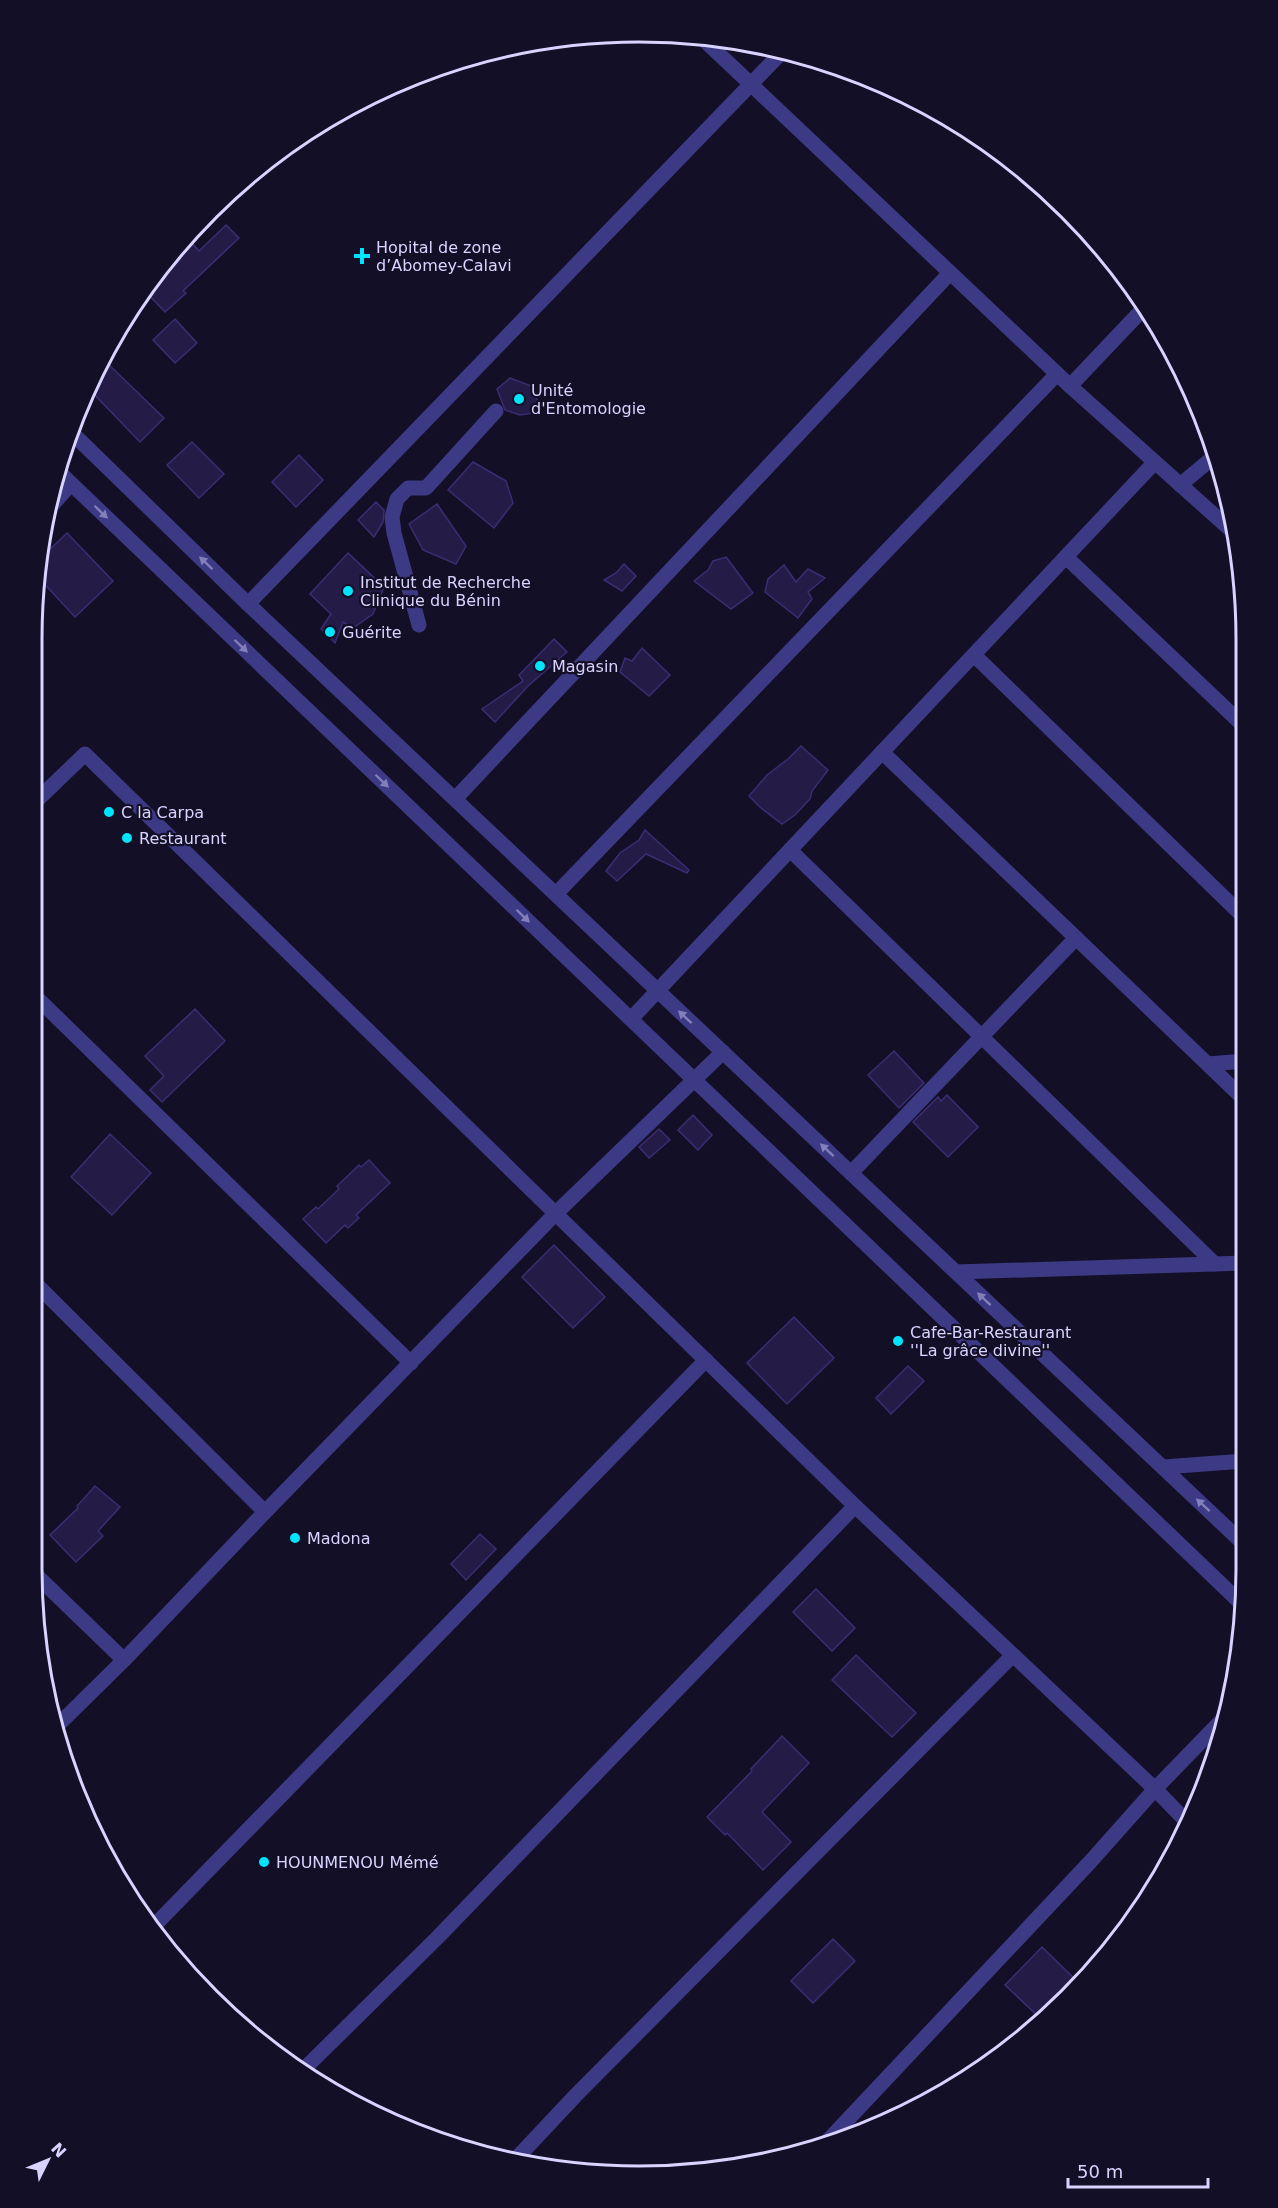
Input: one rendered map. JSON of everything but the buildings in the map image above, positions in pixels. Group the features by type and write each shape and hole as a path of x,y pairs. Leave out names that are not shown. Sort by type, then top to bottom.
{"street":[{"path":"711,46 1057,374 1225,525"},
{"path":"248,604 776,58"},
{"path":"455,799 950,273"},
{"path":"1070,386 1139,313"},
{"path":"556,894 1057,374"},
{"path":"419,625 394,533 392,517 397,499 408,488 426,488 496,411"},
{"path":"77,437 248,604 1236,1536"},
{"path":"1180,485 1208,461"},
{"path":"631,1019 1154,463"},
{"path":"64,477 1235,1598"},
{"path":"59,497 71,484"},
{"path":"1066,557 1236,718"},
{"path":"974,655 1236,909"},
{"path":"882,752 1236,1091"},
{"path":"42,795 85,754 855,1506 1182,1817"},
{"path":"790,850 1215,1264"},
{"path":"851,1173 1076,938"},
{"path":"42,1003 411,1364"},
{"path":"61,1722 124,1660 556,1213 723,1052"},
{"path":"1208,1064 1236,1062"},
{"path":"956,1272 1236,1263"},
{"path":"42,1290 265,1512"},
{"path":"158,1922 706,1360"},
{"path":"1163,1467 1236,1462"},
{"path":"308,2065 445,1930 855,1506"},
{"path":"42,1581 124,1660"},
{"path":"520,2154 585,2086 1012,1656"},
{"path":"836,2132 1215,1727"}],"place":[{"name":"Hopital de zone d’Abomey-Calavi","path":"362,256"},
{"name":"Unité d'Entomologie","path":"519,399"},
{"name":"Institut de Recherche Clinique du Bénin","path":"348,591"},
{"name":"Guérite","path":"330,632"},
{"name":"Magasin","path":"540,666"},
{"name":"C la Carpa","path":"109,812"},
{"name":"Restaurant","path":"127,838"},
{"name":"Cafe-Bar-Restaurant ''La grâce divine''","path":"898,1341"},
{"name":"Madona","path":"295,1538"},
{"name":"HOUNMENOU Mémé","path":"264,1862"}]}
